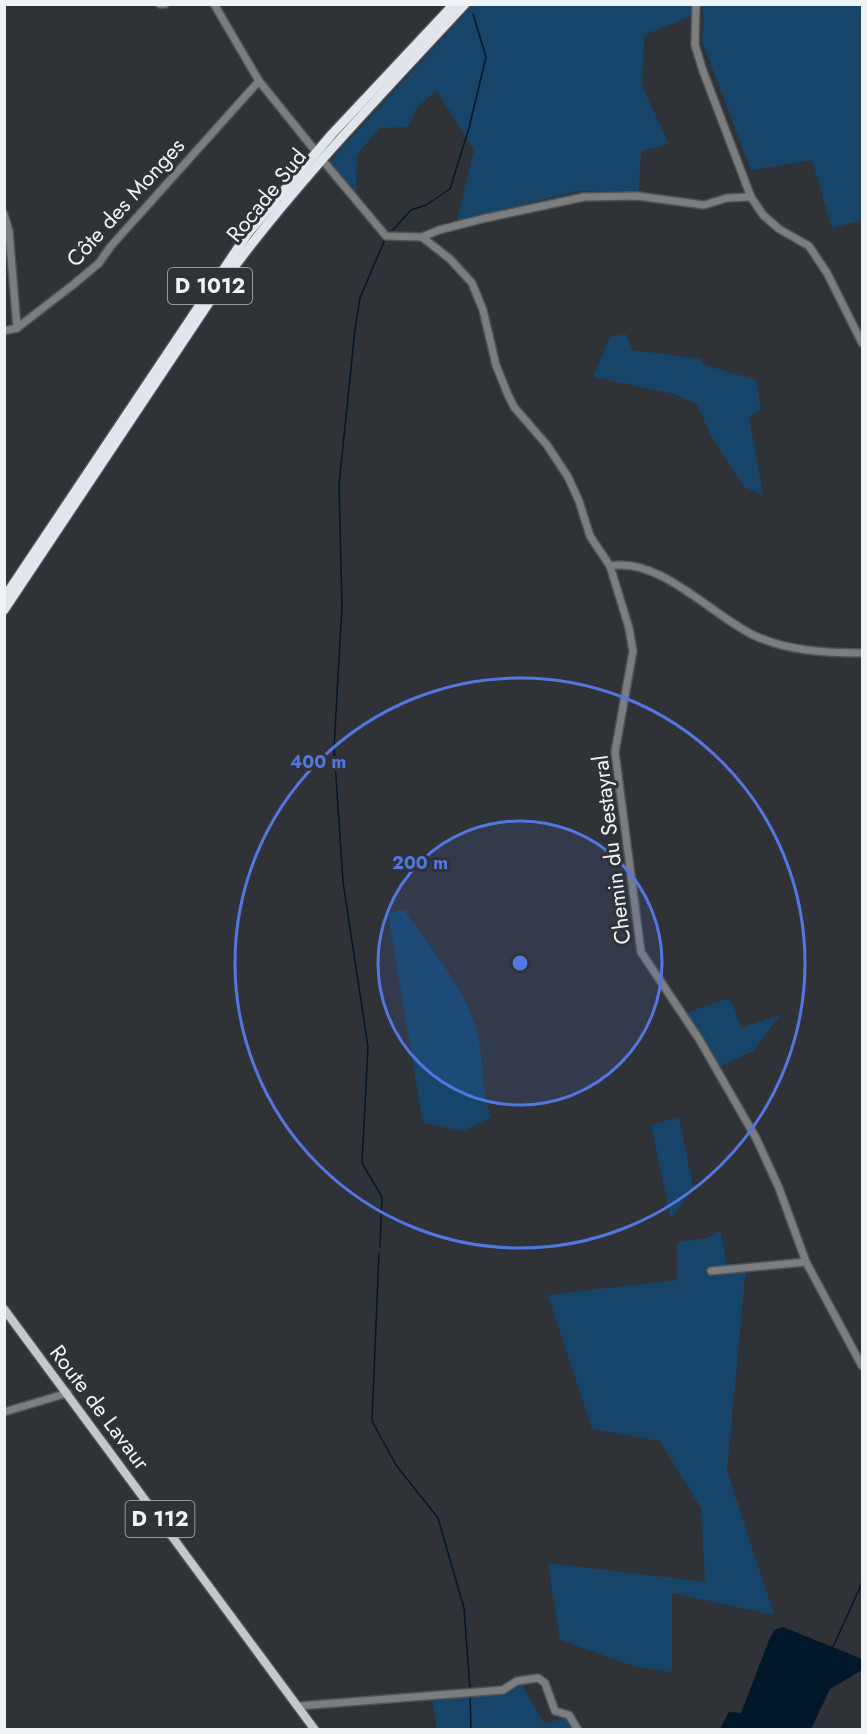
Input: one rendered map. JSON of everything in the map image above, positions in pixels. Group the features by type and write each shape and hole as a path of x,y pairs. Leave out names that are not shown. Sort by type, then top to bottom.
{"highway":[{"name":"Rocade Sud","path":"4,598 248,233 332,134 454,4"},
{"name":"Rocade Sud","path":"4,610 219,286 253,240 338,139 465,4"}],"main road":[{"name":"Route de Lavaur","path":"4,1309 315,1730"}],"street":[{"path":"160,4 165,4"},
{"path":"214,4 259,81 313,148"},
{"path":"696,4 695,45 751,197 763,215 779,229 809,246 827,273 862,343"},
{"name":"Côte des Monges","path":"4,331 17,328 99,263 111,246 259,81"},
{"path":"325,163 387,236 422,237 439,230 482,219 584,197 637,196 704,205 727,198 751,197"},
{"path":"4,214 9,231 17,328"},
{"name":"Chemin du Sestayral","path":"422,237 450,259 471,283 483,310 495,365 508,395 568,477 579,501 590,536 610,566 632,641 631,667 617,729 615,752 641,952 699,1039 756,1138 779,1188 806,1262 862,1366"},
{"path":"610,566 656,573 731,622 772,641 819,652 862,652"},
{"path":"711,1271 806,1262"},
{"path":"4,1412 68,1394"},
{"path":"298,1706 471,1694 503,1690 517,1681 538,1678 545,1683 555,1711 569,1715 578,1730"}],"shaded area":[{"path":"473,5 691,5 692,16 644,35 642,86 669,144 641,151 639,192 578,191 457,221 474,150 437,91 418,106 408,127 379,128 357,155 356,193 330,161"},
{"path":"701,5 862,5 862,220 832,228 812,160 751,170 702,41 704,20"},
{"path":"626,334 632,350 701,359 704,365 756,380 761,410 749,417 763,495 744,487 710,434 697,404 674,394 593,377 610,337"},
{"path":"404,910 458,989 467,1005 479,1041 484,1089 491,1117 463,1131 423,1123 388,913"},
{"path":"730,998 741,1028 780,1015 753,1051 717,1068 686,1013"},
{"path":"679,1117 693,1187 671,1219 651,1125"},
{"path":"720,1230 727,1264 746,1267 727,1470 774,1615 672,1593 672,1672 634,1666 560,1640 548,1563 705,1582 701,1508 660,1441 592,1429 548,1295 677,1280 677,1242 707,1238"},
{"path":"783,1627 862,1659 862,1670 830,1689 811,1729 720,1729 729,1712 741,1713 769,1640 774,1630"},
{"path":"516,1675 544,1723 573,1717 580,1729 437,1729 431,1692 503,1685"}],"waterway":[{"path":"390,233 411,210 426,205 450,189 469,128 486,57 473,14"},
{"path":"380,1247 382,1197 362,1163 368,1047 343,882 334,748 342,606 339,485 360,298 385,239"},
{"path":"379,1253 372,1421 396,1465 438,1518 464,1608 470,1689"},
{"path":"833,1647 862,1583"},
{"path":"470,1694 471,1730"}]}
